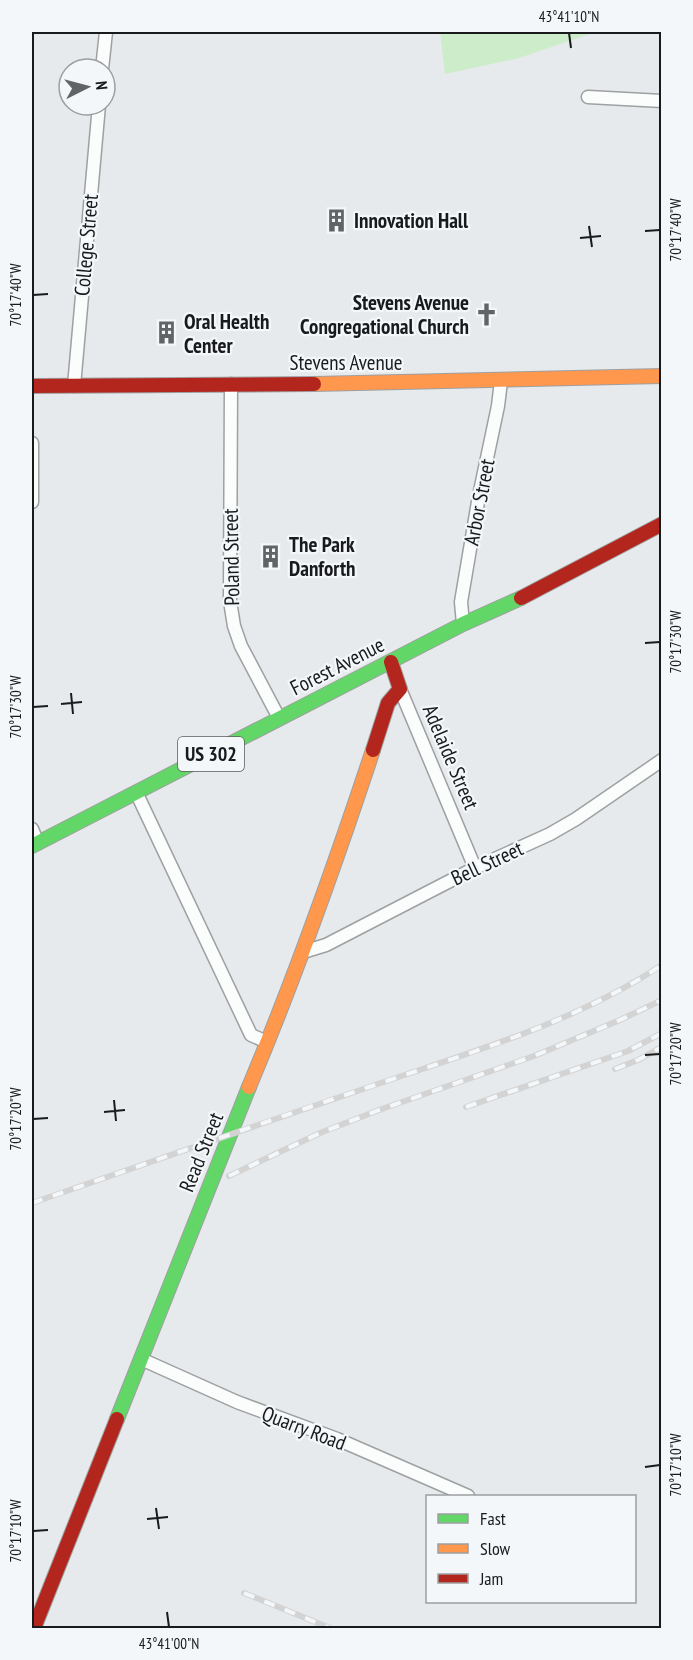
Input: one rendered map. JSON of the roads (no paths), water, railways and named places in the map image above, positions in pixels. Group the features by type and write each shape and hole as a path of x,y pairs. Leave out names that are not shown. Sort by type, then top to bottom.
{"main road":[{"name":"Stevens Avenue","path":"32,386 501,381 662,376"},
{"name":"Forest Avenue","path":"35,845 463,624 542,588 662,524"},
{"name":"Adelaide Street","path":"391,662 400,689"},
{"name":"Read Street","path":"34,1629 267,1042 288,995 330,881 388,703 400,689"}],"street":[{"path":"103,57 106,32"},
{"path":"588,97 662,101"},
{"name":"College Street","path":"74,386 98,117"},
{"name":"Arbor Street","path":"463,624 461,602 478,495 498,406 501,381"},
{"name":"Poland Street","path":"231,384 230,600 234,626 241,646 279,718"},
{"path":"32,443 32,502"},
{"name":"Adelaide Street","path":"400,689 475,868"},
{"name":"Bell Street","path":"303,952 326,945 475,868 550,834 576,819 662,760"},
{"path":"136,792 250,1035 267,1042"},
{"path":"32,829 35,845"},
{"name":"Quarry Road","path":"141,1359 237,1402 337,1440 464,1495"}],"railway":[{"path":"32,1203 484,1048 593,1004 662,965"},
{"path":"229,1176 320,1133 534,1056 662,1000"},
{"path":"466,1107 628,1051 662,1033"},
{"path":"615,1069 662,1047"},
{"path":"244,1593 330,1628"}],"place":[{"name":"Innovation Hall","path":"336,220"},
{"name":"Stevens Avenue Congregational Church","path":"487,314"},
{"name":"Oral Health Center","path":"166,333"},
{"name":"The Park Danforth","path":"271,556"}]}
